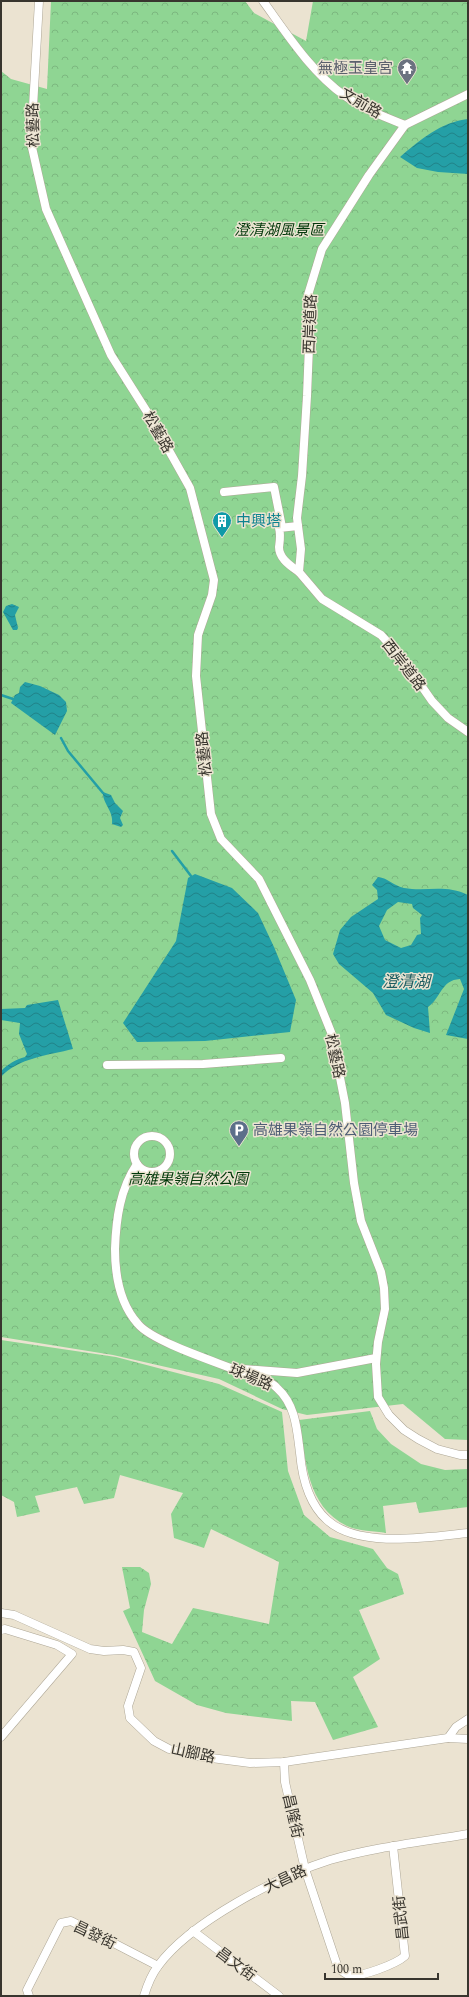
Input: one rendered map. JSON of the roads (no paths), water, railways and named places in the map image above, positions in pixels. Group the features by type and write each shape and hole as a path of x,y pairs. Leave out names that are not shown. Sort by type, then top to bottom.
{"street":[{"name":"松藝路","path":"39,1 31,143 46,209 111,355 149,415 190,488 214,580 212,595 198,636 196,676 211,814 221,839 259,879 310,980 331,1032 345,1103 354,1184 361,1221 367,1241 381,1272 384,1288 385,1309 376,1358 378,1397 389,1415 404,1430 437,1449 460,1455 468,1455"},
{"name":"文前路","path":"263,1 318,72 344,96 368,109 405,125"},
{"path":"405,125 468,94"},
{"name":"西岸道路","path":"299,572 301,549 298,526 308,389 308,295 322,249 369,175 405,125"},
{"name":"西岸道路","path":"224,492 274,487 282,527 279,528 280,553 287,564 299,572 322,599 381,635 402,658 432,701 448,718 468,732"},
{"path":"282,527 298,526"},
{"path":"107,1065 203,1064 281,1058"},
{"path":"154,1137 159,1138 167,1146 169,1152 167,1163 158,1171 146,1171 137,1164 134,1158 135,1147 143,1139 154,1137"},
{"name":"球場路","path":"137,1164 130,1173 121,1198 116,1234 115,1258 122,1298 139,1325 151,1334 276,1386 287,1400 294,1416 301,1465 306,1483 314,1503 328,1521 342,1529 378,1538 406,1539 468,1533"},
{"path":"376,1381 380,1364 382,1323"},
{"path":"234,1369 297,1373 376,1358"},
{"name":"山腳路","path":"1,1613 14,1615 90,1649 104,1651 123,1650 134,1652 141,1668 128,1706 130,1718 154,1741 169,1750 196,1756 250,1763 284,1762 448,1738"},
{"path":"1,1630 6,1629 57,1645 72,1654 1,1737"},
{"path":"448,1738 456,1727 468,1719"},
{"path":"448,1738 468,1739"},
{"name":"昌隆街","path":"284,1762 285,1782 305,1869"},
{"name":"大昌路","path":"144,1996 158,1966 193,1931 248,1896 305,1869 331,1860 393,1846 468,1834"},
{"name":"昌武街","path":"305,1869 338,1968 348,1975 356,1975 397,1963 405,1956 393,1846"},
{"name":"昌發街","path":"29,1996 27,1990 61,1923 71,1921 158,1966"},
{"name":"昌文街","path":"193,1931 279,1996"}],"water":[{"path":"468,119 468,174 438,172 417,168 400,157 431,133 449,124"},
{"path":"12,604 19,607 15,615 18,628 17,630 13,630 3,612 6,606"},
{"path":"25,682 40,686 59,695 66,702 67,711 55,735 11,703 15,695 19,693 20,687"},
{"path":"103,792 111,795 115,803 123,811 120,818 123,825 121,827 112,824 111,815 104,800"},
{"path":"195,874 232,888 258,913 296,1000 290,1032 205,1041 137,1042 123,1023 176,941 188,878"},
{"name":"澄清湖","path":"378,877 404,888 444,889 468,895 468,1039 446,1035 464,989 460,979 454,980 445,986 428,1007 430,1033 414,1028 386,1015 373,993 339,964 333,954 340,930 351,917 378,899 377,890 372,885","holes":["398,902 412,904 413,908 422,915 420,918 421,934 417,935 411,945 401,948 385,940 379,926 387,910"]},
{"path":"58,1000 73,1049 44,1055 25,1061 16,1065 1,1077 1,1071 3,1069 9,1064 25,1057 27,1054 19,1034 20,1023 1,1020 1,1009 25,1008 27,1005"}],"waterway":[{"path":"1,695 13,699"},
{"path":"61,738 68,751 103,793"},
{"path":"172,851 191,876"}],"place":[{"name":"無極玉皇宮","path":"407,85"},
{"name":"中興塔","path":"222,538"},
{"name":"高雄果嶺自然公園停車場","path":"239,1147"}],"park label":[{"name":"澄清湖風景區","path":"279,230"},
{"name":"高雄果嶺自然公園","path":"188,1179"}]}
